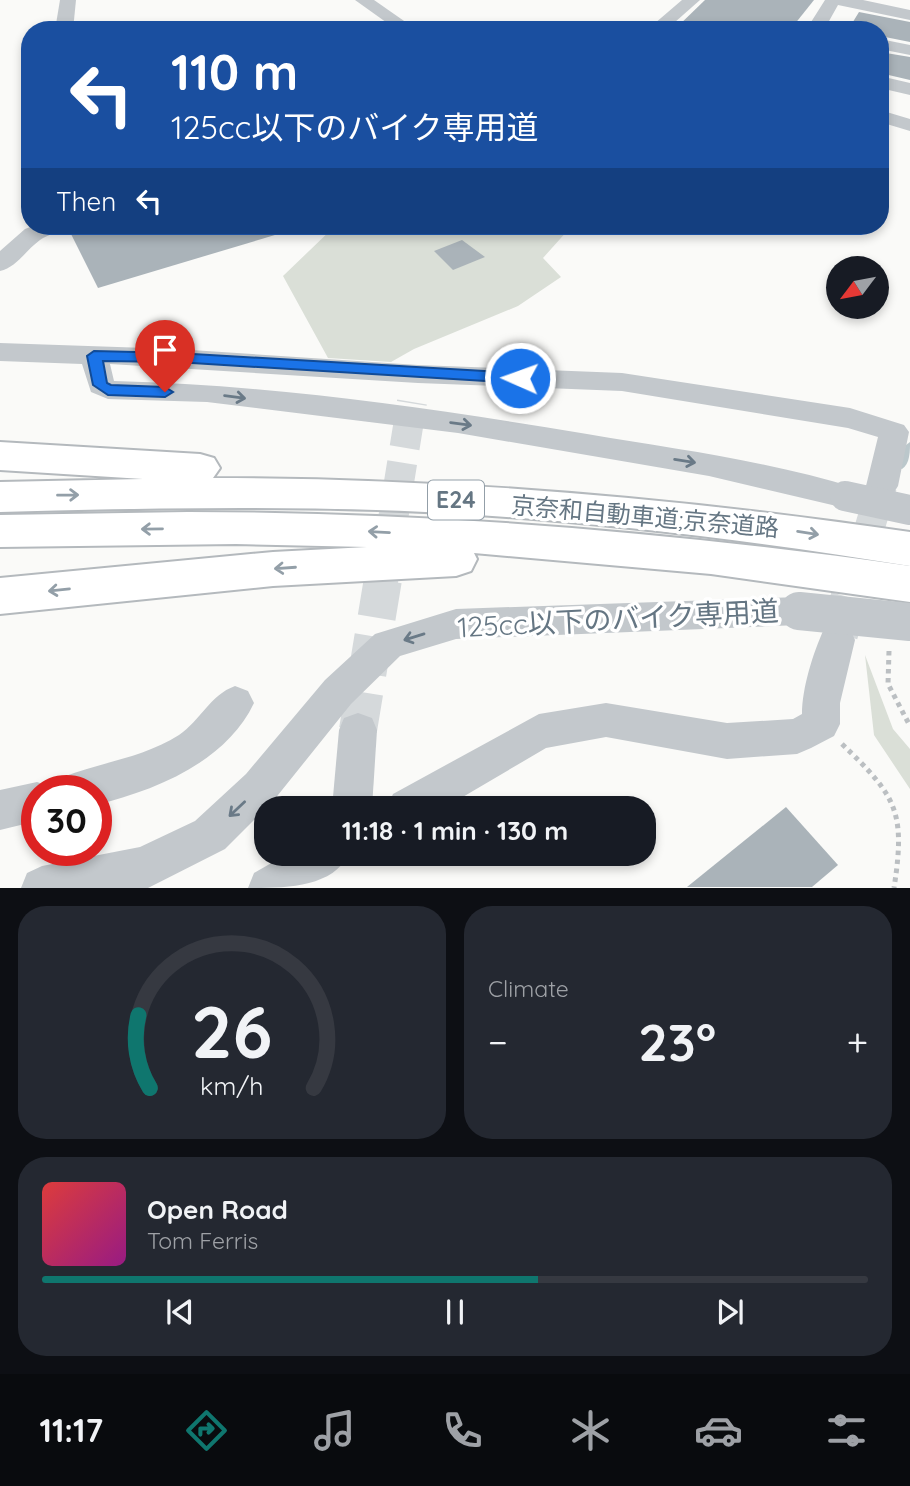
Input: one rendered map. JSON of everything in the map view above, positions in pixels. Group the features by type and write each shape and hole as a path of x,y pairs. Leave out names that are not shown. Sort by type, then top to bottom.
{"highway":[{"path":"0,456 87,463 387,477 581,508"},
{"name":"京奈和自動車道;京奈道路","path":"0,497 177,492 379,495 581,508 783,529 910,549"},
{"name":"京奈和自動車道;京奈道路","path":"0,531 376,531 591,546 794,566 910,584"},
{"path":"0,596 273,569 433,558 794,566"}],"street":[{"path":"65,21 68,0"},
{"path":"363,0 396,21"},
{"path":"820,21 833,0"},
{"path":"839,0 910,15"},
{"path":"666,21 687,1"},
{"path":"889,46 910,50"},
{"path":"889,84 910,89"},
{"path":"889,119 910,125"},
{"path":"0,264 31,235"},
{"path":"0,352 176,358 418,374 622,382 850,418 902,430 882,486"},
{"path":"94,356 100,385 108,390 207,393 458,423 709,465 910,510"},
{"path":"412,402 418,374"},
{"name":"125cc以下のバイク専用道","path":"42,887 145,868 210,835 260,787 338,692 388,645 456,624 799,611 900,633"},
{"path":"428,796 539,732 606,720 727,741 797,736 821,724 821,703 836,640"},
{"path":"112,783 127,779 194,747 235,703"},
{"path":"353,796 358,730"},
{"path":"0,810 21,805"},
{"path":"269,887 307,866"}],"path":[{"path":"900,633 888,684 910,726"},
{"path":"821,724 888,793 898,821 899,855 894,887"}],"shaded area":[{"path":"326,235 564,235 543,258 561,277 518,306 414,349 391,362 328,358 283,276"},
{"path":"865,655 893,729 910,749 910,789 874,735"}],"building":[{"path":"705,0 814,0 797,21 683,21"},
{"path":"859,12 910,22 910,42 889,38 889,21 854,21"},
{"path":"889,54 910,57 910,80 889,75"},
{"path":"72,235 275,235 98,288"},
{"path":"462,240 485,257 453,270 434,251"},
{"path":"786,807 838,865 812,887 687,887"}],"waterway":[{"path":"902,466 910,445"}],"tunnel":[{"path":"383,581 412,402"},
{"path":"854,581 882,486"},
{"path":"358,730 383,579"},
{"path":"839,634 855,579"}],"route":[{"path":"165,392 108,390 100,385 94,356 176,358 520,378"}]}
